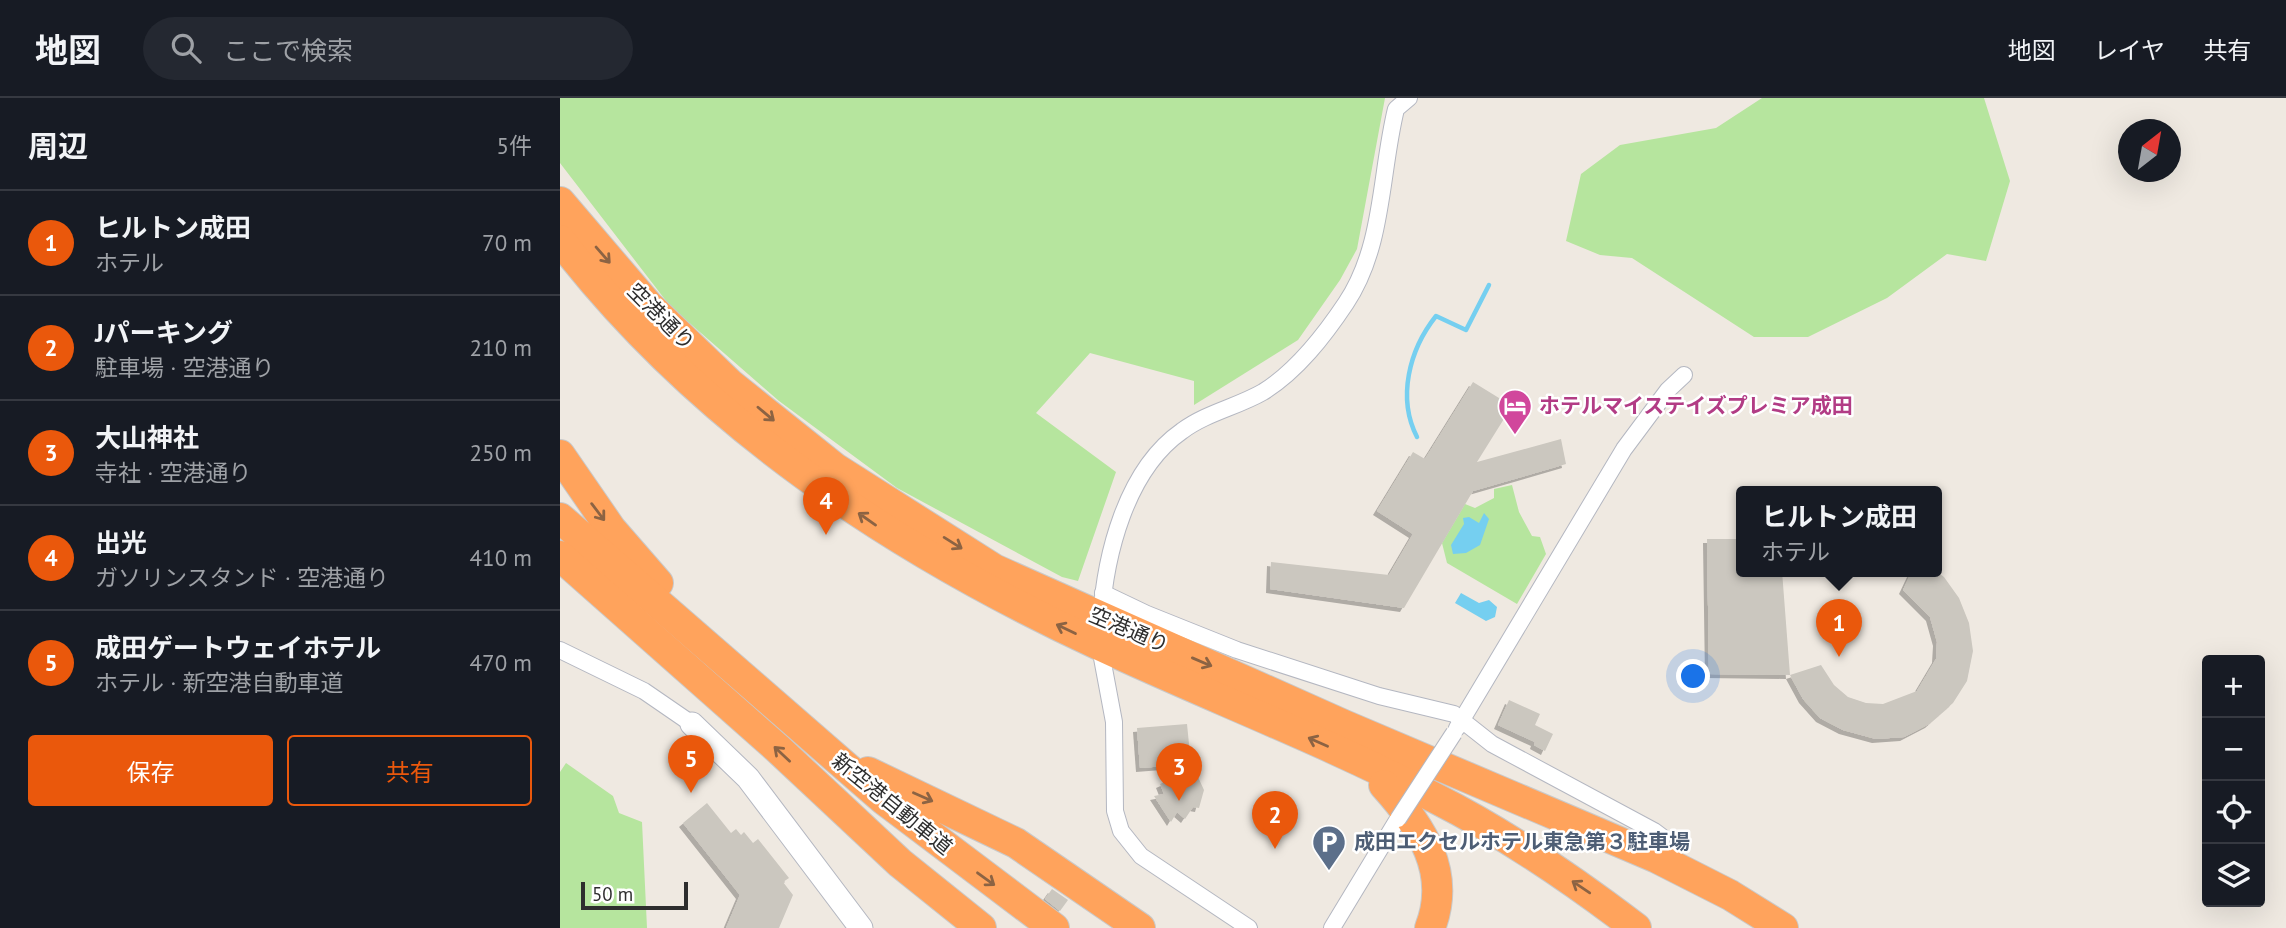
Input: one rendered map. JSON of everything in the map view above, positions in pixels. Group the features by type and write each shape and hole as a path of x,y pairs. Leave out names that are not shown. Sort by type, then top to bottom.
{"highway":[{"name":"空港通り","path":"560,202 617,272 684,341 748,399 835,468 994,569 1101,619 1657,858 1730,895 1783,928"},
{"name":"空港通り","path":"560,240 605,295 660,353 754,438 902,542 988,590 1101,619 1137,662 1352,757 1438,799 1532,854 1636,928"},
{"path":"560,455 611,529 738,672"},
{"path":"560,518 738,672"},
{"path":"560,556 737,713"},
{"path":"560,576 737,713"},
{"name":"新空港自動車道","path":"738,672 800,728 931,837 1054,928"},
{"name":"新空港自動車道","path":"737,713 900,863 981,928"},
{"path":"800,728 842,758 1016,843 1140,928"},
{"path":"1352,757 1377,777 1410,815 1433,856 1439,888 1430,928"},
{"path":"810,781 893,877 950,928"}],"street":[{"path":"1249,928 1129,845 1115,811 1114,722 1101,619 1107,568 1129,500 1149,461 1181,431 1202,418 1262,392 1291,372 1347,301 1367,261 1396,109 1409,98"},
{"path":"1332,928 1457,727 1624,449 1684,375"},
{"path":"1101,619 1147,614 1237,650 1379,696 1454,715 1457,727"},
{"path":"560,650 644,691 692,724 748,778 861,928"},
{"path":"1111,704 1114,678 1120,669 1137,662"},
{"path":"1457,727 1654,831 1661,837 1657,858"}],"green space":[{"path":"560,98 1385,98 1357,249 1340,280 1298,340 1194,405 1194,381 1090,353 1036,413 1116,472 1078,581 1062,577 897,488 779,401 670,306 560,163"},
{"path":"1762,98 1984,98 2010,181 1986,261 1947,254 1887,298 1808,337 1754,337 1632,258 1600,255 1566,241 1581,174 1620,145 1716,128"},
{"path":"1512,485 1519,512 1532,536 1540,537 1546,554 1517,604 1447,563 1442,543 1465,504 1475,508 1494,498 1494,489"},
{"path":"566,763 613,796 619,813 642,822 647,928 560,928 560,772"}],"water":[{"path":"1484,513 1489,519 1480,545 1466,553 1453,554 1451,545 1464,524 1463,518 1469,517 1479,523"},
{"path":"1461,593 1479,603 1489,600 1497,607 1495,617 1486,621 1455,603"}],"building":[{"path":"1473,382 1512,406 1477,462 1561,439 1566,464 1473,491 1404,608 1270,589 1271,562 1389,575 1413,534 1377,511 1413,452 1425,459"},
{"path":"1707,539 1736,539 1736,577 1782,577 1790,675 1709,674"},
{"path":"1942,576 1959,598 1969,623 1973,651 1967,681 1953,703 1929,724 1904,737 1876,739 1843,730 1820,718 1803,699 1790,675 1821,665 1834,685 1848,697 1866,703 1883,704 1917,691 1936,659 1937,642 1930,617 1903,590 1909,577"},
{"path":"1509,700 1540,714 1535,725 1553,734 1545,751 1534,745 1535,742 1498,725"},
{"path":"1187,724 1191,764 1140,768 1137,728"},
{"path":"1192,770 1192,780 1198,777 1204,790 1199,808 1193,807 1185,819 1177,812 1171,822 1154,796 1164,794 1160,784"},
{"path":"707,803 731,833 736,829 741,835 744,832 753,843 758,839 789,878 783,882 793,895 779,928 726,928 740,895 683,823"},
{"path":"1052,889 1068,900 1060,911 1045,899"}],"waterway":[{"path":"1417,437 1411,422 1407,391 1413,359 1419,344 1436,316 1466,330 1489,285"}],"place":[{"name":"ホテルマイステイズプレミア成田","path":"1515,436"},
{"name":"出光","path":"826,535"},
{"name":"ヒルトン成田","path":"1839,657"},
{"name":"成田ゲートウェイホテル","path":"691,793"},
{"name":"大山神社","path":"1179,801"},
{"name":"Jパーキング","path":"1275,849"},
{"name":"成田エクセルホテル東急第３駐車場","path":"1329,872"}]}
